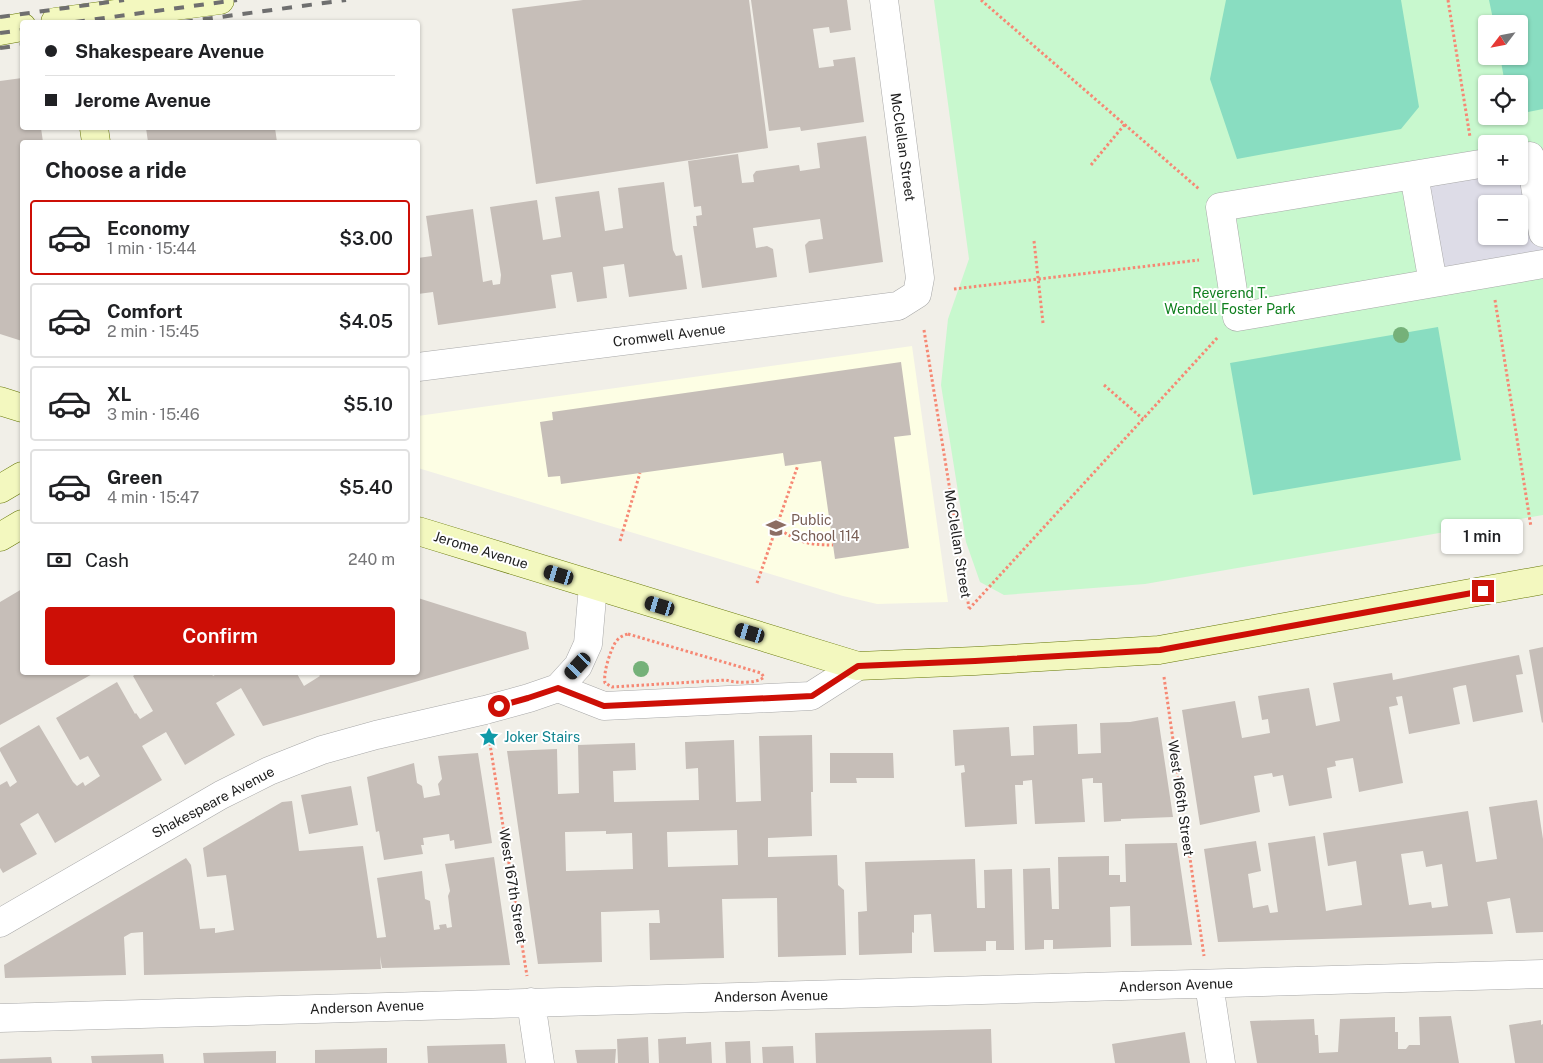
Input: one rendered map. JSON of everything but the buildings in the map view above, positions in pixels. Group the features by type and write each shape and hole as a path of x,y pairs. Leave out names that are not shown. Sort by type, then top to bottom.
{"main road":[{"path":"73,16 220,0"},
{"path":"0,30 20,27"},
{"path":"0,401 20,407"},
{"path":"0,489 20,477"},
{"path":"0,537 20,525"},
{"name":"Jerome Avenue","path":"420,532 858,666 1160,650 1543,580"}],"street":[{"name":"McClellan Street","path":"884,0 920,278 917,294"},
{"path":"1531,156 1543,233"},
{"path":"1478,164 1220,207 1237,317 1543,264"},
{"path":"1414,175 1433,283"},
{"name":"Cromwell Avenue","path":"420,367 898,306 917,294"},
{"name":"Shakespeare Avenue","path":"0,923 221,795 269,771 322,750 376,735 485,710 558,688 578,666 588,644 593,586"},
{"path":"558,688 604,706 812,696 858,666"},
{"name":"Anderson Avenue","path":"0,1018 1543,974"},
{"path":"1208,984 1221,1063"},
{"path":"531,1002 540,1063"}],"path":[{"path":"981,0 1220,207"},
{"path":"1448,0 1478,154"},
{"path":"1091,165 1125,124"},
{"path":"1034,241 1042,323"},
{"path":"954,289 1228,257"},
{"path":"1491,273 1531,527"},
{"path":"1104,385 1143,419 1237,317"},
{"name":"McClellan Street","path":"924,330 969,609 1143,419"},
{"path":"757,583 798,465"},
{"path":"620,541 640,473"},
{"path":"776,527 792,538 811,545 833,545"},
{"path":"628,634 760,674 764,678 742,682 726,680 615,688 605,683 604,675 615,643 621,636 628,634"},
{"name":"West 166th Street","path":"1160,650 1203,946"},
{"name":"West 167th Street","path":"485,710 531,1002"}],"shaded area":[{"path":"1414,175 1478,176 1478,185 1528,185 1543,233 1543,264 1433,283"},
{"name":"Public School 114","path":"912,346 948,602 877,604 843,596 420,469 420,416"}],"green space":[{"name":"Reverend T. Wendell Foster Park","path":"934,0 1543,0 1543,515 1145,584 1004,595 980,582 966,542 941,385 948,319 969,259"},
{"path":"1226,0 1401,0 1419,107 1401,129 1237,159 1210,79"},
{"path":"1489,0 1543,0 1543,109 1528,112 1528,75 1503,75 1502,65 1528,65 1528,15 1492,15"},
{"path":"1438,327 1461,460 1253,495 1230,363"}],"railway":[{"path":"0,17 124,0"},
{"path":"90,20 237,0"},
{"path":"198,20 346,0"},
{"path":"0,33 20,30"},
{"path":"0,48 20,45"}],"place":[{"name":"Public School 114","path":"776,528"},
{"name":"Joker Stairs","path":"489,737"}],"route":[{"path":"499,706 558,688 604,706 812,696 858,666 1160,650 1483,591"}]}
